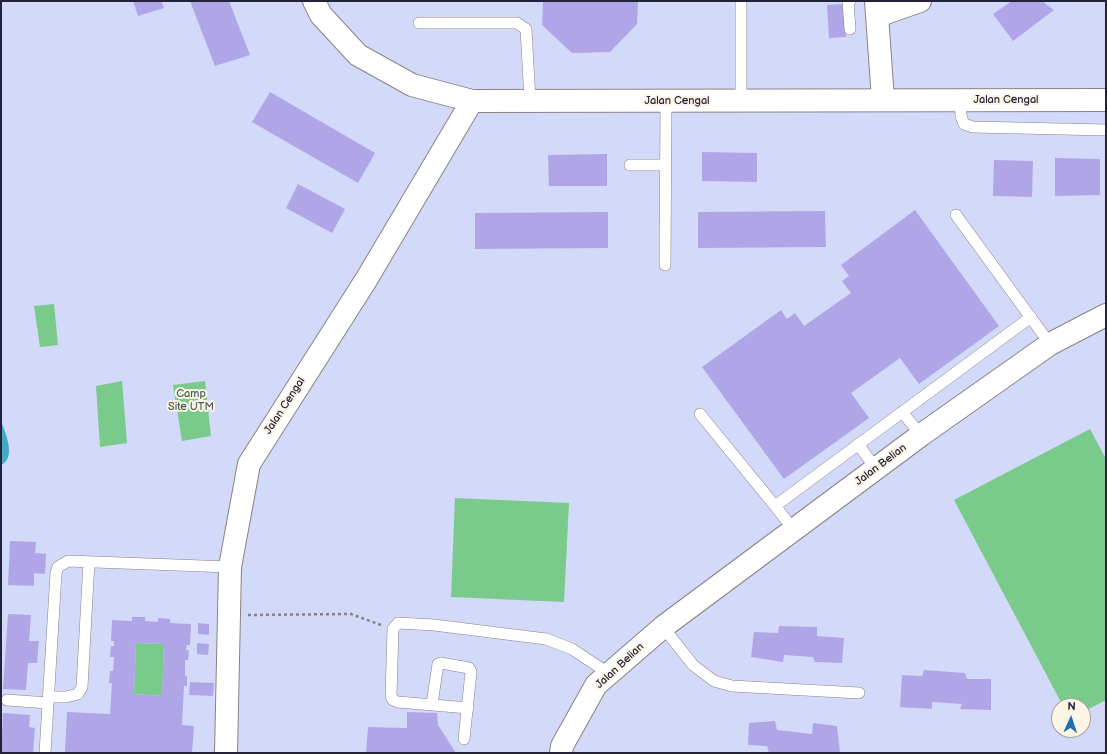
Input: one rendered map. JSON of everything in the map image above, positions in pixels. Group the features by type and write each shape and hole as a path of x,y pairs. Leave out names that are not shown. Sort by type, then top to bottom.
{"street":[{"name":"Jalan Cengal","path":"314,1 321,15 358,55 412,85 472,100 1106,100"},
{"path":"883,100 877,9 920,1"},
{"name":"Jalan Cengal","path":"226,753 230,567 249,464 366,280 472,100"},
{"name":"Jalan Belian","path":"561,753 562,746 596,685 608,673 663,627 921,435 1050,344 1106,315"}],"lane":[{"path":"741,1 741,100"},
{"path":"850,1 848,1 850,29"},
{"path":"419,23 517,23 526,29 530,100"},
{"path":"960,100 961,116 964,124 973,127 1106,130"},
{"path":"665,265 666,101"},
{"path":"630,165 665,165"},
{"path":"956,216 1050,344"},
{"path":"775,506 1031,317"},
{"path":"902,412 921,435"},
{"path":"700,414 794,530"},
{"path":"858,444 876,469"},
{"path":"45,753 56,573 58,567 68,561 230,567"},
{"path":"7,700 49,700 78,694 82,687 89,562"},
{"path":"468,708 398,702 393,700 391,696 393,629 398,623 419,624 546,639 572,649 608,673"},
{"path":"663,627 694,664 714,681 732,686 859,693"},
{"path":"432,704 436,666 441,663 469,668 471,672 464,739"}],"path":[{"path":"229,615 351,614 393,629"}],"shaded area":[{"path":"1,1 1106,1 1106,753 1,753"}],"green space":[{"path":"54,304 58,345 40,347 34,306"},
{"path":"122,381 127,443 100,447 96,386"},
{"name":"Camp Site UTM","path":"205,381 211,436 182,441 173,385"},
{"path":"1090,429 1106,459 1106,700 1091,708 1091,698 1059,698 954,500"},
{"path":"455,498 569,503 564,602 451,597"},
{"path":"136,643 164,644 162,696 134,694"}],"water":[{"path":"1,421 7,438 9,451 6,462 1,465"}],"building":[{"path":"133,1 161,1 164,8 138,16"},
{"path":"190,1 229,1 250,55 215,66"},
{"path":"543,1 638,1 637,24 610,52 572,53 542,25"},
{"path":"1012,1 1042,1 1054,10 1013,41 993,14"},
{"path":"844,4 846,37 829,38 827,5"},
{"path":"270,92 375,153 358,183 252,122"},
{"path":"702,152 757,153 757,182 702,181"},
{"path":"607,154 607,186 549,186 548,155"},
{"path":"1055,158 1100,159 1100,195 1055,196"},
{"path":"994,160 1033,161 1032,197 993,196"},
{"path":"298,184 345,209 332,233 286,208"},
{"path":"915,210 999,326 919,384 900,358 851,393 869,418 784,479 702,367 781,310 787,319 795,313 804,326 851,293 842,281 849,276 841,265"},
{"path":"825,211 826,247 698,248 698,212"},
{"path":"608,212 608,248 475,249 475,213"},
{"path":"10,541 36,542 35,553 46,554 45,574 34,573 34,586 8,585"},
{"path":"8,614 31,615 29,641 39,641 37,663 28,663 26,690 3,689"},
{"path":"132,617 145,617 145,621 158,622 158,618 170,619 170,623 191,624 190,645 187,645 186,650 189,650 188,660 185,660 185,676 187,676 187,686 184,686 182,725 194,726 192,753 65,753 67,712 110,714 112,683 109,683 110,671 113,671 114,657 110,657 111,646 114,646 114,641 111,641 112,620 132,621","holes":["136,643 164,644 162,696 134,694"]},
{"path":"198,623 209,624 209,635 198,634"},
{"path":"779,626 817,627 817,636 844,638 842,663 815,662 813,657 784,655 783,662 751,657 754,632 778,633"},
{"path":"197,643 209,644 208,655 197,654"},
{"path":"924,670 965,673 967,679 991,679 991,710 960,709 962,704 932,702 932,709 900,707 902,675 922,676"},
{"path":"190,682 214,683 213,696 189,695"},
{"path":"407,712 437,713 438,725 456,753 366,753 368,727 407,728"},
{"path":"3,713 30,715 29,727 35,728 33,753 1,753"},
{"path":"775,721 777,730 812,734 813,723 837,726 840,752 769,753 767,746 748,745 749,723"}]}
